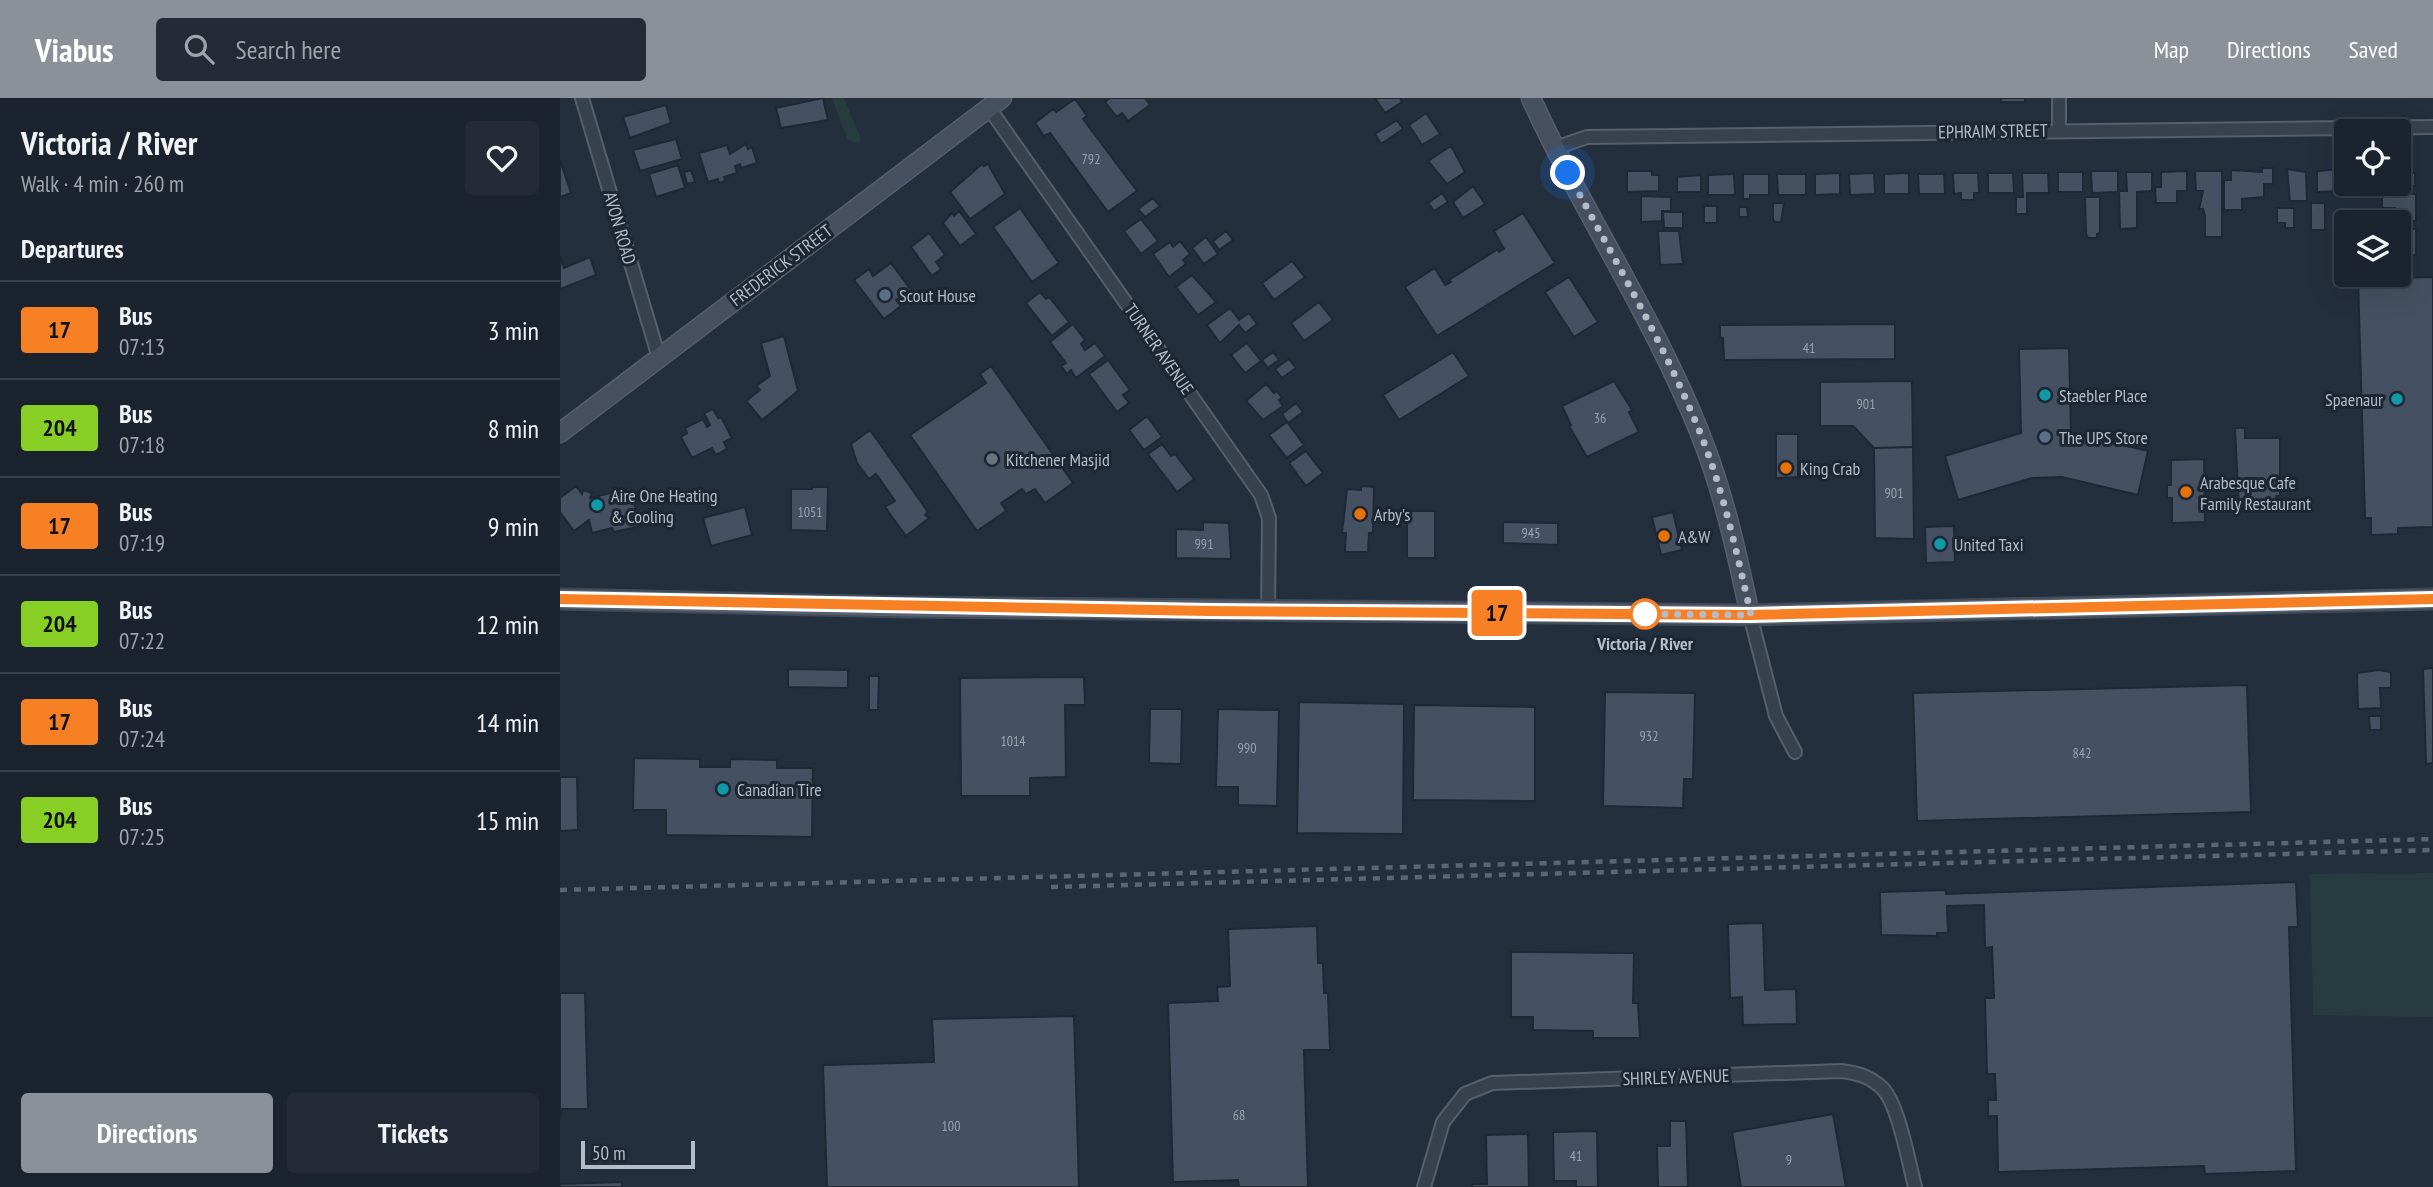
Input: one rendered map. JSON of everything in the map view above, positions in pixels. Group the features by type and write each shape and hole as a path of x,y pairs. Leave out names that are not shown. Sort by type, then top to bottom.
{"main road":[{"path":"560,599 1268,611 1751,615 2433,599"}],"street":[{"name":"AVON ROAD","path":"582,98 659,358"},
{"path":"1531,98 1638,304 1700,434 1723,499 1776,716 1795,752"},
{"path":"2059,98 2059,131"},
{"name":"FREDERICK STREET","path":"560,433 995,103"},
{"name":"TURNER AVENUE","path":"995,103 1261,495 1269,518 1268,611"},
{"name":"EPHRAIM STREET","path":"1555,148 1587,137 2433,127"},
{"name":"SHIRLEY AVENUE","path":"1424,1187 1443,1122 1465,1094 1492,1083 1841,1071 1860,1073 1884,1088 1894,1110 1915,1187"}],"green space":[{"path":"832,98 844,98 861,139 858,144 847,139"},
{"path":"2433,873 2433,1017 2313,1015 2310,874"}],"building":[{"path":"823,98 828,120 781,128 776,108"},
{"path":"1110,98 1145,98 1150,105 1128,121 1122,113 1117,117 1105,102"},
{"path":"1375,98 1400,98 1402,102 1385,113"},
{"path":"2001,98 2025,98 2025,102 2001,102"},
{"path":"1075,99 1087,116 1083,119 1137,191 1108,212 1050,133 1044,136 1035,123 1053,109 1056,112"},
{"path":"666,105 671,123 630,138 623,117"},
{"path":"1426,113 1440,134 1422,145 1409,125"},
{"path":"1397,120 1403,129 1381,144 1375,134"},
{"path":"676,139 682,159 640,171 633,150"},
{"path":"746,144 748,149 752,147 757,163 741,168 740,164 735,166 737,173 724,177 725,181 719,183 718,179 708,182 699,153 727,145 730,154"},
{"path":"1451,146 1465,172 1447,184 1428,161"},
{"path":"560,160 571,193 560,197"},
{"path":"982,164 988,164 1005,194 970,219 950,192"},
{"path":"678,165 685,188 656,197 649,174"},
{"path":"2262,168 2273,168 2273,184 2264,184 2264,197 2242,199 2242,210 2224,210 2224,180 2231,180 2231,170 2262,172"},
{"path":"2287,169 2306,172 2307,201 2290,201"},
{"path":"691,170 695,182 687,184 684,172"},
{"path":"2334,170 2334,191 2317,192 2317,171"},
{"path":"1627,171 1652,171 1652,175 1659,175 1659,191 1627,192"},
{"path":"2091,171 2118,171 2118,192 2092,193"},
{"path":"2187,171 2187,191 2177,191 2177,203 2156,203 2155,187 2161,187 2161,172"},
{"path":"2195,171 2222,171 2222,237 2205,237 2205,216 2203,209 2199,209 2203,191 2196,191"},
{"path":"2058,172 2083,172 2083,192 2058,192"},
{"path":"2126,172 2152,172 2152,191 2137,192 2137,228 2120,229 2119,191 2127,191"},
{"path":"1840,173 1840,194 1815,195 1815,174"},
{"path":"1874,173 1875,194 1850,195 1849,174"},
{"path":"1909,173 1909,194 1884,194 1884,174"},
{"path":"1953,173 1978,173 1979,193 1974,193 1974,200 1961,200 1961,193 1954,194"},
{"path":"1988,173 2013,173 2014,193 1988,193"},
{"path":"2022,173 2048,173 2049,193 2027,193 2027,214 2016,214 2016,197 2023,197"},
{"path":"2411,173 2415,173 2415,186 2411,186"},
{"path":"1734,174 1735,195 1708,195 1708,175"},
{"path":"1743,174 1769,174 1769,195 1750,195 1750,199 1743,199"},
{"path":"1777,174 1806,174 1806,195 1778,195"},
{"path":"1918,174 1944,174 1945,194 1919,194"},
{"path":"1701,175 1701,192 1677,192 1677,177"},
{"path":"1473,186 1485,204 1463,218 1453,202"},
{"path":"1442,193 1448,202 1434,211 1428,203"},
{"path":"2416,194 2416,221 2411,221 2411,210 2382,208 2382,196"},
{"path":"1641,196 1671,197 1671,211 1662,211 1662,221 1641,222"},
{"path":"2085,197 2100,197 2100,233 2097,238 2088,238 2086,234"},
{"path":"1153,198 1160,206 1145,217 1138,209"},
{"path":"1773,203 1784,203 1781,222 1775,222 1773,219"},
{"path":"2311,203 2325,203 2325,230 2311,230"},
{"path":"1704,206 1717,206 1717,223 1704,223"},
{"path":"1739,207 1747,207 1748,217 1739,217"},
{"path":"1020,208 1059,263 1032,282 993,227"},
{"path":"2277,208 2294,208 2294,228 2285,228 2285,223 2277,223"},
{"path":"959,211 976,234 960,246 943,223 952,213 954,216"},
{"path":"1663,212 1683,212 1683,228 1664,228"},
{"path":"1523,213 1555,263 1437,336 1405,287 1435,268 1445,285 1498,249 1499,252 1504,249 1494,231"},
{"path":"1141,219 1158,241 1141,254 1124,231"},
{"path":"2411,229 2416,229 2416,255 2411,255"},
{"path":"1226,231 1233,240 1219,250 1213,241"},
{"path":"1658,231 1679,231 1683,264 1660,265"},
{"path":"929,233 945,255 936,262 941,269 932,276 911,247"},
{"path":"1206,237 1218,254 1204,264 1192,248"},
{"path":"1180,241 1190,254 1183,260 1186,264 1169,277 1153,254 1170,242 1173,247"},
{"path":"560,256 564,268 590,257 596,275 560,289"},
{"path":"1292,261 1305,277 1274,300 1262,283"},
{"name":"Scout House","path":"891,263 911,290 896,300 901,306 884,319 854,280 869,269 873,276"},
{"path":"1192,275 1216,302 1198,315 1176,287"},
{"path":"1569,277 1598,322 1574,337 1545,292"},
{"name":"Spaenaur","path":"2433,277 2433,527 2398,528 2398,534 2371,535 2371,518 2365,518 2358,287 2411,287 2411,278"},
{"path":"1040,292 1046,299 1049,297 1069,322 1052,336 1026,303"},
{"path":"1319,302 1333,320 1304,341 1291,323"},
{"path":"1230,308 1239,320 1249,313 1257,324 1245,333 1239,325 1220,343 1207,325"},
{"path":"1073,324 1085,340 1081,344 1085,350 1095,343 1105,356 1076,378 1071,370 1067,374 1061,366 1066,363 1050,342"},
{"path":"1895,324 1895,359 1724,360 1723,338 1720,337 1720,325"},
{"path":"784,336 798,391 762,420 746,401 760,390 756,386 770,376 761,343"},
{"path":"1247,343 1261,361 1245,373 1231,355"},
{"name":"Staebler Place","path":"2069,348 2071,433 2148,451 2138,495 2062,477 2032,478 1958,500 1945,456 2021,433 2019,349"},
{"path":"1273,352 1279,360 1268,368 1262,360"},
{"path":"1453,352 1469,376 1399,420 1383,395"},
{"path":"1289,359 1296,368 1282,378 1275,369"},
{"path":"1108,360 1130,390 1123,395 1129,403 1117,412 1089,374"},
{"name":"Kitchener Masjid","path":"991,366 1073,483 1045,503 1035,489 1026,494 1022,489 1001,503 1006,511 977,531 910,435 986,383 980,374"},
{"path":"1614,381 1632,410 1629,412 1639,432 1587,457 1569,426 1571,425 1562,406"},
{"path":"1912,381 1913,447 1874,448 1853,426 1820,426 1820,382"},
{"path":"1266,384 1274,393 1277,391 1283,406 1263,420 1246,401"},
{"path":"1296,403 1303,412 1288,423 1282,414"},
{"path":"713,409 718,418 721,417 732,438 724,442 727,449 716,455 712,448 692,458 681,437 687,433 685,428 703,419 707,427 710,425 704,413"},
{"path":"1147,416 1162,437 1144,450 1129,430"},
{"path":"1287,422 1304,445 1287,458 1269,435"},
{"path":"2235,428 2245,428 2245,438 2280,438 2280,496 2276,496 2276,509 2239,509"},
{"path":"870,430 928,512 925,515 929,518 906,536 885,507 895,501 876,474 869,479 857,463 851,444"},
{"path":"1776,434 1798,434 1798,477 1776,478"},
{"path":"1162,444 1171,456 1175,454 1194,479 1177,492 1148,454"},
{"path":"1913,447 1914,539 1875,538 1874,448"},
{"path":"1306,451 1323,473 1306,486 1289,463"},
{"name":"Arabesque Cafe Family Restaurant","path":"2204,459 2205,522 2172,523 2172,498 2167,498 2167,485 2171,485 2171,460"},
{"name":"Aire One Heating & Cooling","path":"576,486 582,494 583,490 592,493 590,498 630,488 640,526 614,532 612,528 592,533 589,520 574,531 560,512 560,498"},
{"path":"1361,486 1374,487 1373,533 1369,533 1368,552 1345,552 1346,533 1342,533 1347,489 1361,490"},
{"path":"828,487 827,531 791,530 791,489"},
{"path":"745,507 752,535 711,546 703,518"},
{"path":"1407,511 1435,511 1435,558 1407,558"},
{"path":"1673,512 1682,550 1661,555 1652,517"},
{"path":"1203,522 1229,523 1231,559 1176,558 1176,529 1203,530"},
{"path":"1503,522 1558,523 1558,545 1503,543"},
{"name":"United Taxi","path":"1954,526 1955,562 1926,563 1925,527"},
{"path":"2433,668 2433,763 2426,764 2423,669"},
{"path":"788,669 848,670 848,688 788,687"},
{"path":"2379,670 2391,672 2391,688 2380,688 2381,708 2358,709 2357,673"},
{"path":"869,676 879,676 878,710 869,710"},
{"path":"1084,677 1085,705 1065,705 1066,777 1030,778 1030,796 961,796 960,678"},
{"path":"2247,685 2251,812 1917,821 1913,693"},
{"path":"1605,692 1695,693 1693,779 1684,779 1683,808 1603,806"},
{"path":"1299,702 1404,704 1403,834 1297,833"},
{"path":"1414,705 1535,707 1535,801 1413,800"},
{"path":"1150,709 1182,709 1181,764 1149,763"},
{"path":"1218,709 1279,710 1277,806 1238,805 1238,787 1216,787"},
{"path":"2369,716 2381,716 2381,730 2370,730"},
{"name":"Canadian Tire","path":"634,758 700,759 700,767 730,767 730,759 777,760 777,768 813,768 812,837 666,835 666,810 633,810"},
{"path":"560,777 577,777 578,830 560,831"},
{"path":"2296,882 2298,927 2289,927 2296,1171 2205,1174 2204,1166 1998,1172 1997,1116 1988,1116 1988,1100 1996,1100 1995,1074 1987,1074 1985,998 1994,998 1992,947 1985,948 1984,905 1947,906 1948,933 1937,933 1937,936 1881,935 1880,892 1946,890 1946,894"},
{"path":"1763,923 1765,990 1796,989 1797,1024 1743,1025 1742,997 1730,998 1728,924"},
{"path":"1317,926 1318,963 1323,963 1324,993 1328,993 1330,1050 1304,1050 1308,1187 1239,1187 1238,1180 1173,1182 1168,1003 1218,1001 1217,987 1230,986 1228,929"},
{"path":"1511,952 1634,953 1633,1003 1638,1003 1640,1038 1593,1038 1593,1031 1533,1030 1533,1017 1511,1017"},
{"path":"560,993 585,993 588,1109 562,1109 560,1119"},
{"path":"1074,1016 1079,1187 827,1187 823,1065 934,1062 932,1019"},
{"path":"1833,1114 1846,1187 1741,1187 1732,1132"},
{"path":"1670,1121 1686,1121 1688,1187 1658,1187 1657,1146 1670,1146"},
{"path":"1597,1131 1598,1187 1576,1187 1576,1181 1554,1181 1553,1132"},
{"path":"1528,1134 1529,1187 1472,1187 1472,1184 1487,1184 1486,1135"},
{"path":"622,1182 622,1187 560,1187 560,1184"}],"railway":[{"path":"560,890 2433,839"},
{"path":"1051,887 2433,850"}],"bus line":[{"name":"17","path":"560,599 602,602 1209,611 1751,615 2433,599"}],"place":[{"name":"Scout House","path":"885,295"},
{"name":"Staebler Place","path":"2045,395"},
{"name":"Spaenaur","path":"2397,399"},
{"name":"The UPS Store","path":"2045,437"},
{"name":"Kitchener Masjid","path":"992,459"},
{"name":"King Crab","path":"1786,468"},
{"name":"Arabesque Cafe Family Restaurant","path":"2186,492"},
{"name":"Aire One Heating & Cooling","path":"597,505"},
{"name":"Arby's","path":"1360,514"},
{"name":"A&W","path":"1664,536"},
{"name":"United Taxi","path":"1940,544"},
{"name":"Victoria / River","path":"1645,614"},
{"name":"Canadian Tire","path":"723,789"}],"route":[{"path":"1568,173 1638,304 1700,434 1723,499 1751,615 1645,614"}]}
